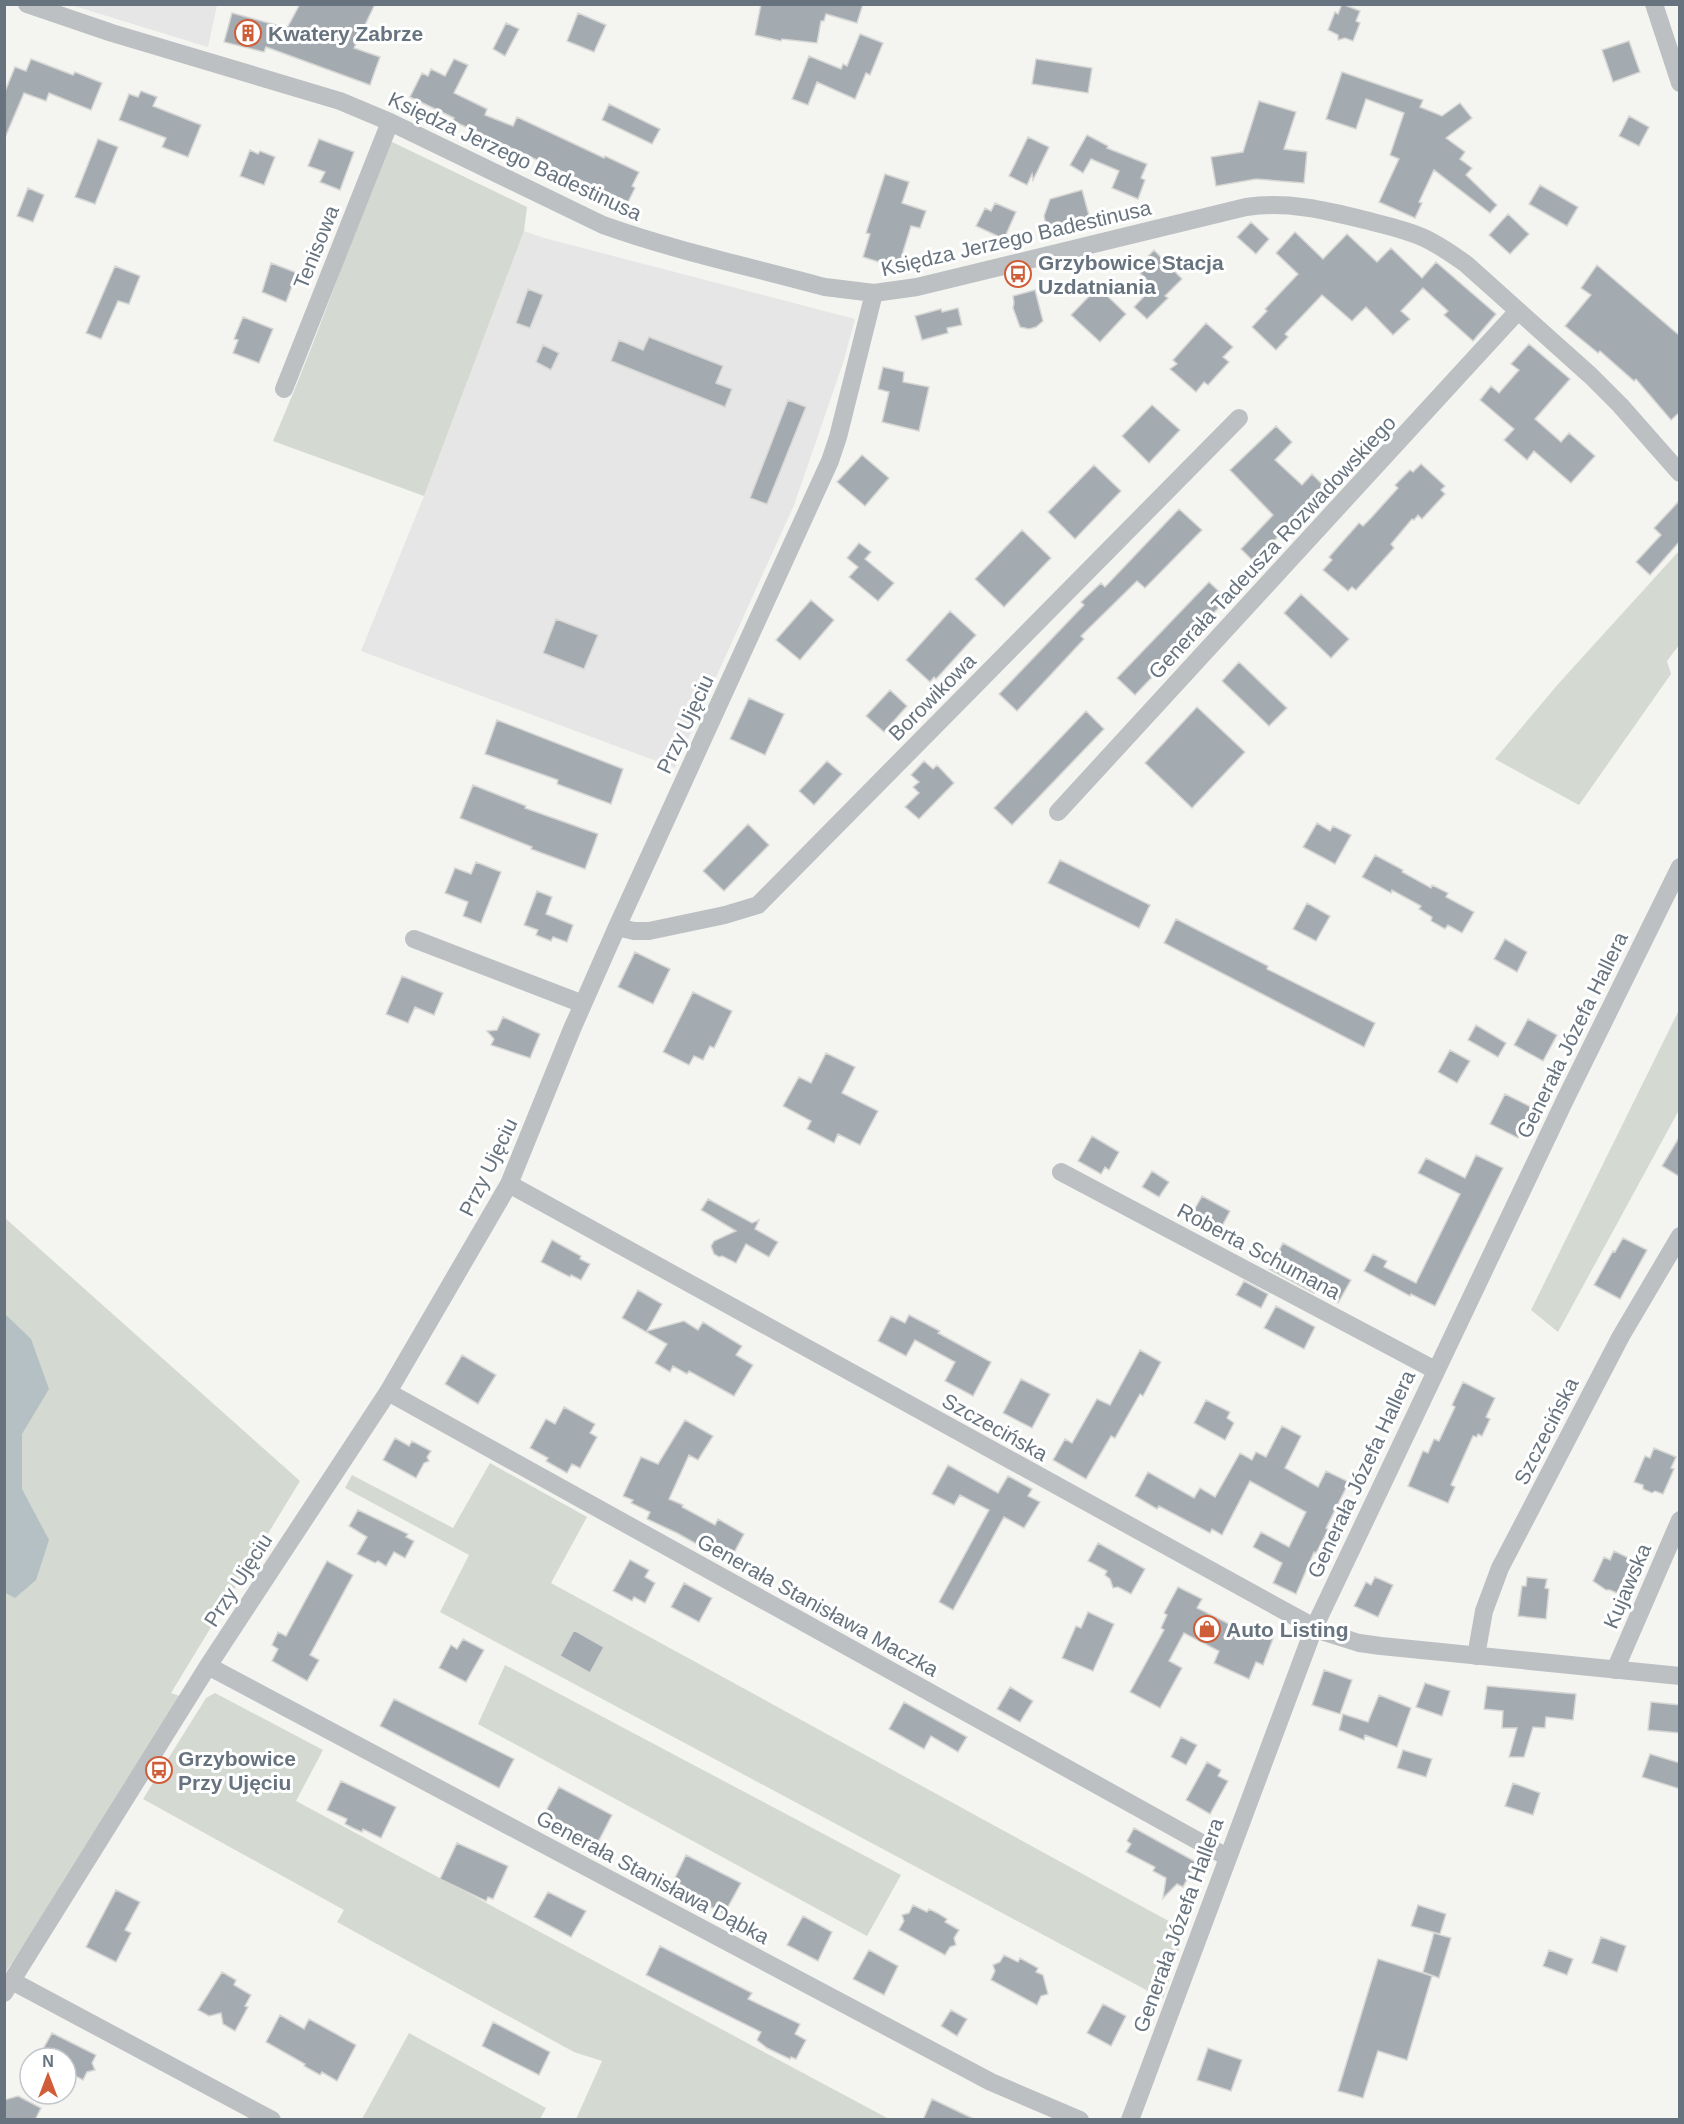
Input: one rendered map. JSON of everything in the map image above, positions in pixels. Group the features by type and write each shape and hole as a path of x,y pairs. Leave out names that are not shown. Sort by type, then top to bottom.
{"street":[{"name":"Księdza Jerzego Badestinusa","path":"27,4 111,33 340,101 390,122 603,225 633,236 671,248 825,287 874,293 917,287 1264,204 1292,205 1323,210 1391,227 1424,238 1466,264 1591,376 1680,473"},
{"path":"1654,4 1680,83"},
{"name":"Tenisowa","path":"284,389 390,122"},
{"name":"Przy Ujęciu","path":"8,1987 208,1666 388,1392 509,1184 617,927 830,461 874,293"},
{"name":"Generała Tadeusza Rozwadowskiego","path":"1058,812 1518,312"},
{"name":"Borowikowa","path":"617,927 634,931 649,931 724,915 758,905 1239,418"},
{"name":"Generała Józefa Hallera","path":"1130,2120 1314,1628 1435,1370 1680,867"},
{"path":"414,939 583,1004"},
{"name":"Roberta Schumana","path":"1061,1172 1435,1370"},
{"name":"Szczecińska","path":"509,1184 1314,1628 1359,1643 1680,1676"},
{"name":"Szczecińska","path":"1476,1656 1484,1611 1500,1568 1621,1336 1680,1236"},
{"name":"Generała Stanisława Maczka","path":"388,1392 1205,1847 1227,1857"},
{"name":"Kujawska","path":"1615,1670 1680,1520"},
{"name":"Generała Stanisława Dąbka","path":"208,1666 991,2082 1080,2120"},
{"path":"8,1987 272,2120"}],"shaded area":[{"path":"71,5 217,5 208,47"},
{"path":"388,140 527,207 524,231 424,496 273,441 319,329"},
{"path":"524,231 855,319 843,363 794,505 675,768 361,651 424,496"},
{"path":"1679,551 1679,645 1667,661 1671,674 1579,805 1495,759 1559,683"},
{"path":"1679,1010 1679,1110 1558,1332 1531,1310"},
{"path":"5,1218 300,1481 171,1693 188,1699 5,1973"},
{"path":"5,1314 31,1339 49,1389 22,1434 22,1489 49,1540 36,1580 15,1598 4,1592"},
{"path":"490,1463 587,1517 551,1583 1185,1930 1163,1999 440,1612 469,1555 345,1488 352,1475 453,1528"},
{"path":"505,1665 901,1875 867,1936 478,1724"},
{"path":"215,1693 323,1750 296,1801 889,2119 576,2119 602,2061 574,2052 337,1922 344,1910 143,1799 206,1698"},
{"path":"409,2033 546,2108 540,2119 362,2119"}],"building":[{"path":"300,4 375,4 354,48 380,57 370,85 266,47 264,52 224,42 232,13 287,28"},
{"path":"761,4 863,4 857,23 826,14 824,21 821,21 817,43 782,39 781,41 755,35"},
{"path":"1342,4 1360,11 1356,21 1360,23 1353,41 1345,38 1338,40 1338,35 1328,30 1335,12 1338,14"},
{"path":"578,13 606,25 594,52 567,41"},
{"path":"506,23 519,29 505,56 493,49"},
{"path":"860,34 883,43 870,75 866,73 855,99 817,82 808,105 792,99 809,56 841,69 843,64 847,66"},
{"path":"1629,41 1640,72 1613,82 1602,50"},
{"path":"31,59 102,83 91,110 49,93 46,101 24,93 4,140 4,94 15,67 26,71"},
{"path":"454,59 468,65 454,93 487,109 485,115 513,126 517,117 639,172 628,202 453,121 454,118 410,97 422,73 428,76 431,69 445,76"},
{"path":"1036,59 1092,68 1088,93 1032,84"},
{"path":"1342,72 1423,100 1420,107 1442,116 1460,103 1472,118 1446,138 1465,152 1460,159 1472,168 1466,175 1497,205 1490,213 1434,170 1419,202 1422,203 1415,218 1379,202 1399,159 1390,155 1404,113 1366,99 1356,129 1326,119"},
{"path":"141,91 157,97 153,106 201,125 188,157 162,147 166,138 119,120 129,94 138,97"},
{"path":"1259,101 1296,112 1284,149 1307,152 1304,183 1256,179 1216,186 1211,157 1243,152"},
{"path":"609,104 660,129 652,144 602,120"},
{"path":"1629,116 1649,127 1639,146 1619,136"},
{"path":"1087,135 1108,146 1107,148 1147,164 1141,178 1145,180 1138,199 1112,188 1119,171 1091,159 1083,173 1070,165"},
{"path":"1028,137 1049,147 1033,180 1032,174 1027,185 1009,176"},
{"path":"98,139 118,147 95,204 75,197"},
{"path":"319,139 354,152 340,190 320,182 325,172 308,166"},
{"path":"250,150 275,157 264,185 240,176"},
{"path":"885,174 909,182 902,203 926,211 920,228 911,226 898,268 863,257 870,234 866,233"},
{"path":"1540,185 1578,207 1567,226 1529,204"},
{"path":"28,188 44,195 33,222 17,216"},
{"path":"1082,190 1090,219 1047,230 1044,216 1050,199"},
{"path":"995,203 1016,212 1004,239 976,226 985,208 991,211"},
{"path":"1508,214 1529,234 1510,254 1489,235"},
{"path":"1251,222 1269,239 1256,254 1237,237"},
{"path":"1295,232 1323,259 1347,234 1377,262 1391,248 1422,278 1436,262 1496,314 1473,341 1444,315 1448,311 1423,288 1401,311 1410,319 1393,335 1366,307 1352,321 1322,295 1285,334 1288,337 1276,350 1252,327 1267,311 1265,309 1298,274 1276,253"},
{"path":"1154,250 1182,279 1165,296 1168,298 1147,319 1134,307 1149,291 1142,285 1147,280 1136,269"},
{"path":"271,263 297,273 286,302 262,292"},
{"path":"1597,265 1680,336 1680,412 1671,420 1636,379 1634,381 1600,351 1598,353 1565,326 1591,295 1581,288"},
{"path":"115,266 140,276 129,304 118,301 101,339 86,333"},
{"path":"1098,287 1126,314 1100,342 1071,315"},
{"path":"528,289 543,295 530,328 516,323"},
{"path":"1035,290 1043,321 1029,329 1020,327 1013,308 1013,296"},
{"path":"958,308 962,325 947,328 948,333 922,340 915,316 941,309 942,312"},
{"path":"243,317 273,329 259,363 233,353 238,340 234,339"},
{"path":"1206,323 1233,347 1223,357 1229,362 1208,385 1204,382 1196,392 1170,369 1177,364 1173,360"},
{"path":"649,337 723,366 716,383 732,389 725,407 611,361 619,340 643,350"},
{"path":"1529,344 1570,379 1535,419 1561,442 1569,433 1595,456 1571,483 1534,451 1527,460 1504,440 1514,429 1480,400 1491,386 1499,393 1519,370 1511,364"},
{"path":"543,345 559,353 551,370 536,362"},
{"path":"883,367 904,372 903,382 929,387 919,431 882,422 889,392 878,389"},
{"path":"788,400 806,407 767,504 750,498"},
{"path":"1152,405 1180,430 1149,463 1122,436"},
{"path":"1276,426 1292,442 1275,460 1302,485 1312,474 1325,487 1254,562 1241,549 1273,515 1230,470"},
{"path":"862,455 889,478 865,506 837,482"},
{"path":"1421,464 1445,486 1441,490 1445,494 1422,519 1418,515 1414,520 1412,519 1391,544 1394,548 1356,590 1352,587 1348,591 1323,570 1332,560 1329,557 1359,523 1363,526 1371,518 1398,488 1395,485 1410,470 1413,472"},
{"path":"1094,465 1121,491 1075,539 1048,512"},
{"path":"1680,500 1680,541 1650,575 1636,562 1661,535 1654,528"},
{"path":"1179,509 1202,530 1145,588 1137,581 1081,636 1084,639 1017,711 999,694 1084,605 1081,602 1101,583 1105,587"},
{"path":"1022,530 1051,558 1004,607 975,579"},
{"path":"859,543 871,552 865,559 894,583 878,601 849,577 858,567 847,558"},
{"path":"1209,582 1227,599 1135,695 1117,678"},
{"path":"1301,594 1349,639 1331,658 1284,613"},
{"path":"811,600 834,620 800,660 776,640"},
{"path":"950,611 976,635 936,679 934,677 930,682 906,660"},
{"path":"556,619 598,635 584,669 543,653"},
{"path":"1239,662 1287,708 1269,726 1222,681"},
{"path":"890,690 907,706 884,732 866,716"},
{"path":"749,698 784,714 765,755 730,739"},
{"path":"1197,707 1245,752 1192,808 1145,763"},
{"path":"1086,711 1104,729 1012,825 994,808"},
{"path":"497,720 623,769 611,804 557,784 558,780 485,754"},
{"path":"827,761 842,774 814,805 799,791"},
{"path":"924,761 933,769 937,765 954,783 919,819 905,807 919,793 913,787 919,782 911,775"},
{"path":"473,785 526,806 525,808 598,834 585,869 531,849 532,847 460,818"},
{"path":"1317,823 1330,831 1333,826 1351,835 1335,864 1303,847"},
{"path":"748,824 769,845 724,891 703,871"},
{"path":"1375,855 1431,888 1432,885 1448,893 1446,897 1474,912 1462,933 1448,925 1445,929 1431,921 1432,917 1419,909 1421,906 1362,877"},
{"path":"1060,860 1150,905 1139,928 1048,883"},
{"path":"476,862 501,872 481,923 463,916 468,902 445,893 455,868 471,874"},
{"path":"537,891 552,897 546,914 573,925 567,942 553,937 551,941 536,935 538,930 524,925"},
{"path":"1307,903 1330,916 1316,941 1293,929"},
{"path":"1176,919 1268,966 1267,969 1375,1023 1364,1047 1164,943"},
{"path":"1505,939 1527,952 1517,972 1494,959"},
{"path":"635,952 670,969 653,1004 618,987"},
{"path":"402,976 443,993 434,1015 415,1007 408,1023 386,1014"},
{"path":"693,992 732,1011 714,1048 710,1046 703,1060 694,1056 689,1065 663,1052"},
{"path":"503,1017 540,1034 530,1058 491,1045 494,1039 487,1031 497,1030"},
{"path":"1528,1019 1557,1035 1543,1061 1514,1045"},
{"path":"1476,1025 1506,1043 1498,1057 1468,1040"},
{"path":"1450,1050 1470,1061 1457,1083 1438,1072"},
{"path":"826,1053 855,1067 842,1093 878,1111 860,1145 838,1134 834,1143 807,1129 811,1121 783,1106 799,1077 811,1083"},
{"path":"1505,1094 1533,1108 1518,1138 1490,1124"},
{"path":"1092,1136 1119,1152 1109,1170 1105,1167 1101,1174 1078,1161"},
{"path":"1680,1136 1680,1177 1662,1166"},
{"path":"1476,1155 1503,1168 1435,1306 1411,1294 1410,1296 1364,1271 1373,1254 1387,1261 1384,1267 1416,1283 1460,1194 1418,1173 1426,1158 1465,1178"},
{"path":"1152,1171 1169,1182 1159,1197 1142,1187"},
{"path":"1202,1196 1230,1211 1220,1230 1215,1227 1211,1234 1188,1221"},
{"path":"708,1199 752,1223 759,1220 755,1229 778,1242 769,1257 746,1244 736,1263 714,1254 711,1246 714,1241 736,1231 701,1210"},
{"path":"1623,1238 1647,1250 1620,1299 1594,1285"},
{"path":"552,1240 581,1256 580,1259 590,1264 581,1280 541,1262"},
{"path":"1283,1243 1351,1280 1338,1303 1269,1269"},
{"path":"1244,1281 1268,1294 1261,1308 1236,1295"},
{"path":"638,1290 662,1304 647,1331 684,1321 698,1330 703,1322 742,1346 736,1355 753,1365 734,1396 689,1371 687,1374 673,1366 670,1372 655,1363 667,1344 622,1318"},
{"path":"1276,1306 1315,1327 1304,1349 1264,1328"},
{"path":"909,1315 991,1362 973,1396 945,1381 955,1362 915,1340 906,1356 878,1341 891,1316 905,1323"},
{"path":"1140,1350 1161,1362 1143,1396 1140,1394 1115,1438 1111,1436 1086,1479 1053,1460 1065,1439 1072,1443 1097,1399 1110,1405"},
{"path":"462,1355 496,1375 478,1404 445,1384"},
{"path":"1021,1379 1050,1394 1032,1428 1003,1413"},
{"path":"1463,1382 1495,1398 1486,1417 1490,1419 1482,1436 1478,1434 1477,1437 1473,1436 1451,1485 1455,1487 1448,1503 1408,1486 1423,1451 1428,1453 1434,1439 1439,1441 1455,1407 1452,1405"},
{"path":"1206,1400 1230,1412 1227,1418 1234,1423 1225,1440 1194,1423"},
{"path":"564,1407 595,1424 590,1433 597,1437 580,1468 572,1464 567,1473 546,1461 548,1458 530,1448 546,1419 555,1424"},
{"path":"685,1420 713,1436 698,1460 689,1455 669,1499 715,1525 718,1519 744,1534 729,1562 647,1519 650,1512 631,1503 633,1500 623,1496 641,1457 658,1464"},
{"path":"1282,1426 1301,1436 1285,1468 1318,1487 1326,1471 1349,1482 1296,1594 1273,1583 1282,1563 1253,1547 1261,1532 1289,1547 1306,1512 1250,1481 1222,1535 1212,1529 1210,1533 1159,1506 1157,1509 1135,1496 1148,1472 1194,1498 1200,1488 1215,1497 1240,1453 1252,1460 1256,1452 1266,1457"},
{"path":"395,1438 409,1446 412,1441 431,1451 427,1457 429,1461 424,1463 416,1478 383,1460"},
{"path":"1654,1448 1676,1457 1671,1468 1674,1469 1663,1494 1655,1491 1652,1493 1643,1489 1643,1485 1634,1482 1645,1456 1650,1458"},
{"path":"948,1465 998,1493 1008,1476 1032,1489 1028,1496 1040,1502 1024,1528 1004,1517 953,1610 939,1602 989,1510 960,1495 954,1505 932,1494"},
{"path":"358,1510 408,1534 406,1537 414,1541 405,1558 394,1552 386,1566 357,1554 367,1537 349,1526"},
{"path":"1098,1543 1145,1569 1131,1594 1118,1587 1113,1588 1110,1579 1105,1575 1107,1571 1088,1561"},
{"path":"1614,1551 1633,1560 1617,1593 1606,1590 1593,1581 1604,1557 1610,1560"},
{"path":"630,1560 649,1570 645,1577 655,1583 645,1603 634,1597 632,1601 613,1591"},
{"path":"327,1561 353,1575 310,1655 319,1660 307,1681 272,1661 278,1649 272,1645 278,1632 286,1636"},
{"path":"1375,1577 1393,1585 1378,1617 1354,1606 1366,1582 1371,1585"},
{"path":"1527,1577 1547,1579 1545,1588 1549,1589 1546,1619 1518,1616 1522,1586 1526,1586"},
{"path":"684,1583 712,1598 699,1622 671,1607"},
{"path":"1178,1587 1202,1599 1197,1608 1253,1636 1257,1628 1274,1636 1263,1665 1256,1662 1249,1679 1214,1663 1219,1651 1184,1633 1169,1661 1182,1668 1160,1708 1130,1692 1164,1630 1161,1628 1167,1615 1164,1613"},
{"path":"1088,1612 1114,1624 1093,1671 1062,1658 1076,1626 1081,1628"},
{"path":"574,1630 604,1647 590,1673 560,1656"},
{"path":"463,1639 484,1650 466,1682 439,1668 451,1645 457,1649"},
{"path":"1324,1670 1352,1680 1340,1714 1312,1705"},
{"path":"1425,1683 1450,1691 1442,1716 1416,1707"},
{"path":"1487,1686 1576,1694 1573,1720 1546,1717 1545,1728 1533,1727 1524,1757 1509,1757 1517,1728 1502,1728 1503,1711 1484,1709"},
{"path":"1010,1687 1033,1701 1020,1722 997,1709"},
{"path":"1379,1695 1411,1708 1397,1747 1365,1735 1364,1740 1339,1730 1343,1714 1368,1722"},
{"path":"394,1699 514,1759 499,1788 380,1726"},
{"path":"904,1702 967,1737 958,1752 931,1736 924,1749 889,1729"},
{"path":"1651,1702 1680,1705 1680,1733 1648,1730"},
{"path":"1181,1737 1197,1745 1186,1765 1171,1757"},
{"path":"1403,1750 1432,1759 1426,1777 1397,1768"},
{"path":"1650,1754 1680,1763 1680,1789 1642,1777"},
{"path":"1207,1762 1221,1770 1218,1776 1228,1781 1210,1814 1186,1800"},
{"path":"341,1781 396,1807 381,1838 363,1829 362,1832 345,1824 347,1819 327,1810"},
{"path":"1513,1783 1540,1793 1533,1815 1505,1806"},
{"path":"559,1787 612,1815 596,1846 542,1818"},
{"path":"1134,1828 1196,1862 1183,1887 1177,1884 1163,1898 1166,1878 1153,1871 1155,1867 1126,1852 1131,1844 1127,1841"},
{"path":"457,1843 508,1866 493,1899 488,1897 486,1901 440,1879"},
{"path":"686,1855 741,1883 724,1914 671,1886"},
{"path":"116,1890 140,1902 125,1930 131,1933 116,1962 86,1947"},
{"path":"548,1892 586,1911 571,1937 534,1917"},
{"path":"913,1905 927,1912 929,1909 939,1914 947,1919 945,1922 959,1930 954,1938 956,1945 950,1947 945,1955 899,1930 904,1921 902,1915 909,1913"},
{"path":"1418,1905 1446,1914 1440,1934 1411,1926"},
{"path":"803,1916 832,1932 818,1961 787,1945"},
{"path":"1434,1933 1451,1938 1439,1978 1423,1972"},
{"path":"1601,1937 1626,1946 1617,1972 1592,1963"},
{"path":"660,1946 752,1993 748,1999 800,2024 795,2034 806,2040 796,2059 791,2057 790,2059 767,2048 757,2040 761,2032 646,1975"},
{"path":"869,1950 898,1966 884,1995 853,1979"},
{"path":"1549,1950 1573,1959 1567,1975 1543,1966"},
{"path":"1004,1955 1018,1962 1020,1958 1038,1968 1036,1972 1043,1975 1048,1994 1041,1996 1037,2005 991,1980 995,1971 993,1965 1000,1962"},
{"path":"1378,1959 1432,1976 1407,2060 1378,2051 1363,2098 1338,2091"},
{"path":"222,1972 236,1980 234,1985 251,1995 245,2006 248,2007 235,2031 223,2024 221,2013 209,2016 198,2010"},
{"path":"1103,2004 1126,2016 1111,2046 1087,2033"},
{"path":"951,2010 967,2019 957,2036 941,2026"},
{"path":"280,2015 304,2029 309,2019 356,2045 337,2081 322,2072 320,2075 266,2042"},
{"path":"493,2022 550,2052 539,2075 482,2046"},
{"path":"52,2033 78,2046 45,2046"},
{"path":"78,2046 96,2055 92,2063 95,2070 87,2072 83,2080 78,2077"},
{"path":"1208,2048 1242,2060 1231,2091 1197,2080"},
{"path":"18,2096 18,2106 41,2108 35,2120 4,2120 4,2100"},
{"path":"932,2099 976,2120 923,2120"}],"place":[{"name":"Kwatery Zabrze","path":"248,33"},
{"name":"Grzybowice Stacja Uzdatniania","path":"1018,274"},
{"name":"Auto Listing","path":"1207,1629"},
{"name":"Grzybowice Przy Ujęciu","path":"159,1770"}]}
